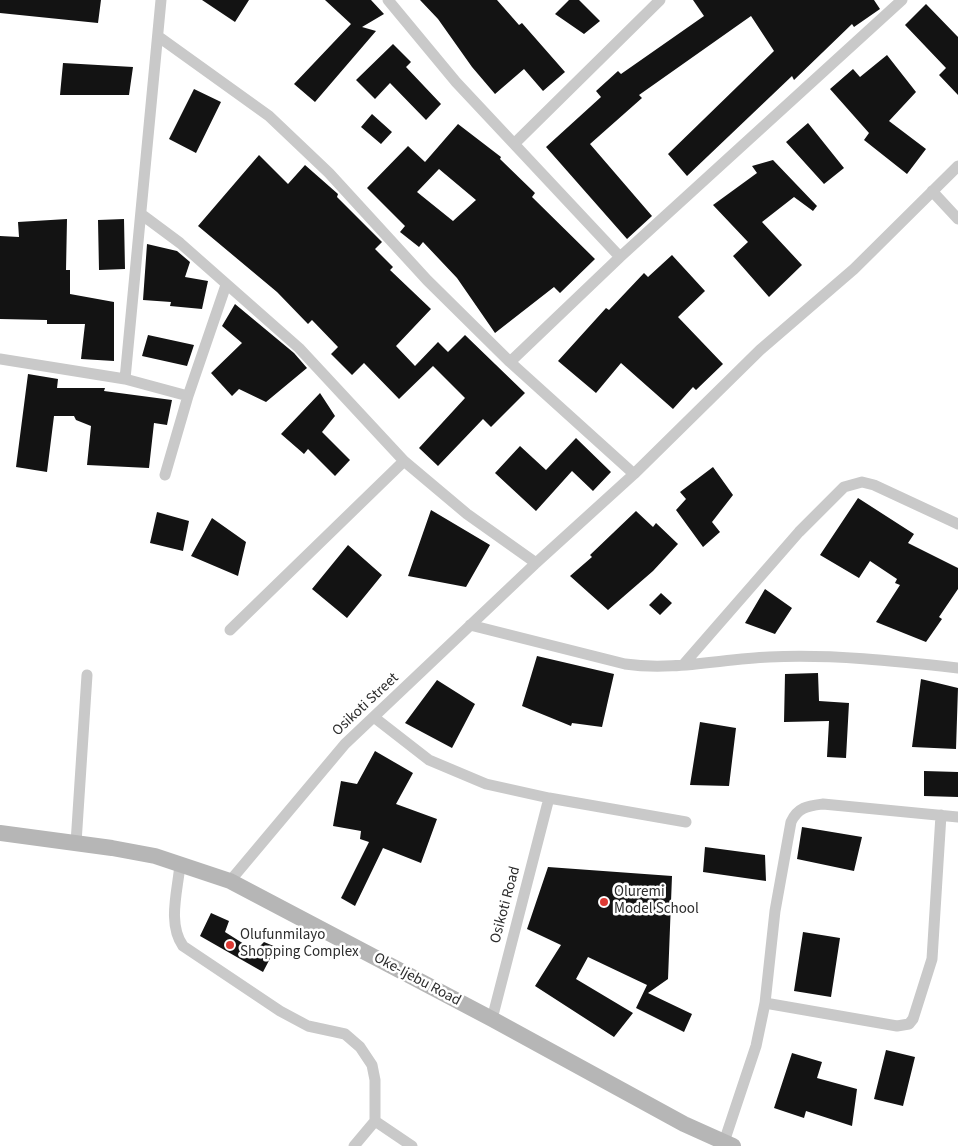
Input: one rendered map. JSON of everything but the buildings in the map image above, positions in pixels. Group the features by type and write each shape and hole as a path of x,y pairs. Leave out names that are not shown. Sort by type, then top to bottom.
{"main road":[{"name":"Oke-Ijebu Road","path":"0,833 112,848 180,864 230,882 492,1019 684,1124 728,1144"}],"street":[{"path":"125,379 159,37 161,0"},
{"path":"388,0 456,82 620,258"},
{"path":"514,144 660,0"},
{"path":"510,362 620,258 902,0"},
{"path":"159,37 269,116 329,173 427,280 510,362 634,474"},
{"name":"Osikoti Street","path":"230,882 345,744 375,718 536,563 634,474 760,350 854,269 958,166"},
{"path":"932,191 958,219"},
{"path":"140,214 180,242 226,285 299,348 404,461 466,514 536,563"},
{"path":"165,475 188,396 226,285"},
{"path":"0,360 125,379 188,396"},
{"path":"230,630 404,461"},
{"path":"683,665 799,532 844,487 862,482 874,485 958,524"},
{"path":"470,625 625,664 650,668 769,657 918,663 958,668"},
{"path":"76,843 87,675"},
{"path":"375,718 429,760 456,773 486,784 549,798 686,822"},
{"name":"Osikoti Road","path":"492,1019 549,798"},
{"path":"728,1144 756,1046 764,1003 775,911 791,822 796,812 807,806 823,804 958,817"},
{"path":"764,1003 897,1026 909,1024 913,1019 932,959 941,815"},
{"path":"180,864 174,926 177,937 183,946 287,1015 308,1026 336,1031 353,1040 372,1065 375,1080 375,1121 354,1146"},
{"path":"375,1121 412,1146"}],"place":[{"name":"Oluremi Model School","path":"604,902"},
{"name":"Olufunmilayo Shopping Complex","path":"230,945"}]}
